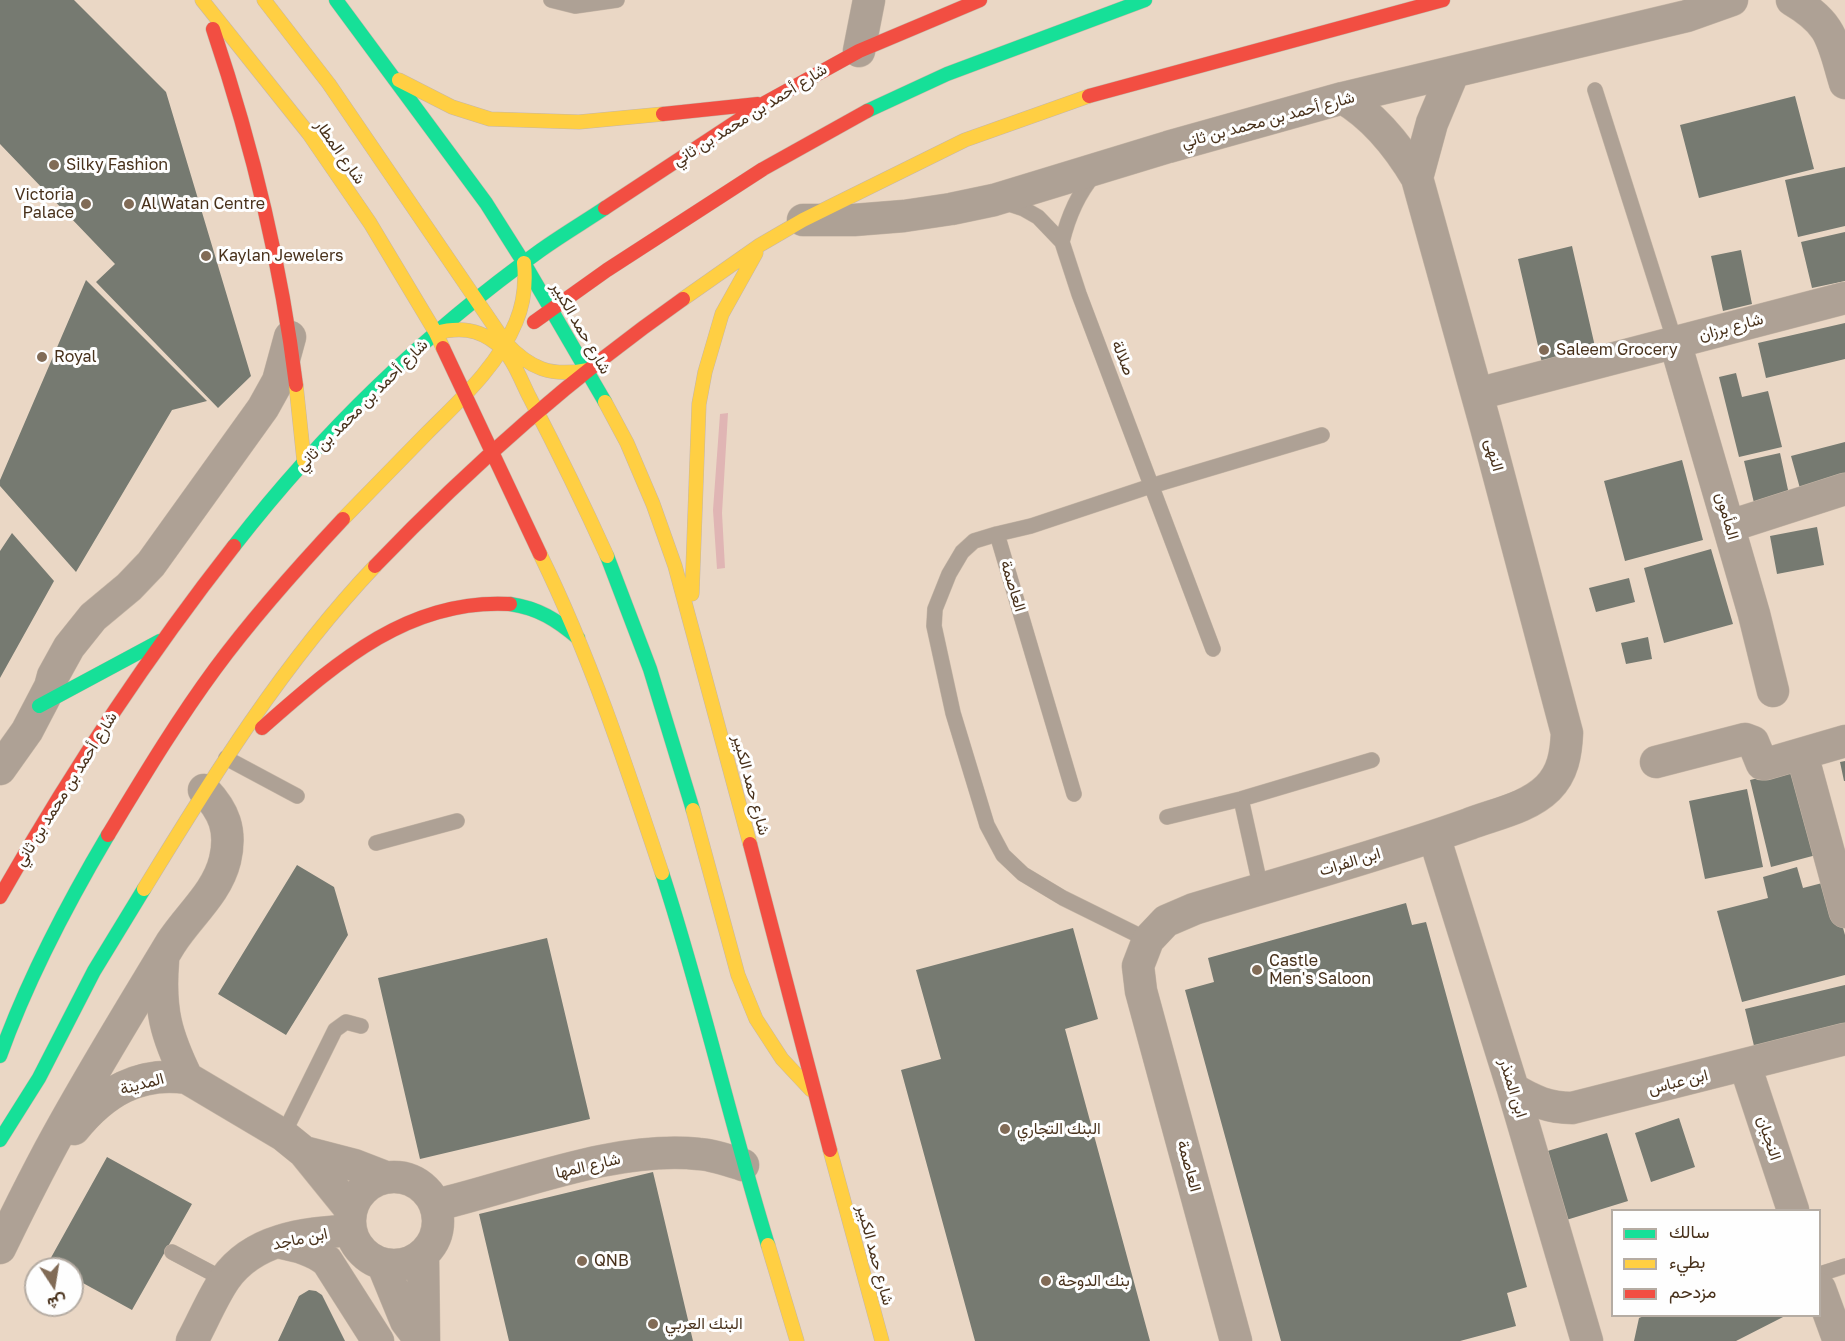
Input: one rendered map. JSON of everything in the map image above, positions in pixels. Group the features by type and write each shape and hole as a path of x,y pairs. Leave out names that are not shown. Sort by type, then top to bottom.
{"main road":[{"path":"264,0 336,94 384,162 475,300 505,347 574,483 606,552 635,625 670,730 738,975 756,1019 782,1059 814,1093"},
{"path":"336,0 486,203 524,262 525,283 522,304 493,384"},
{"name":"شارع أحمد بن محمد بن ثاني","path":"0,897 42,822 164,639 245,529 304,461 370,392 475,300 524,262 762,104 859,51 980,0"},
{"path":"0,1056 32,974 94,859 158,753 214,670 248,624 289,576 465,395 505,347 551,308 686,218 763,169 872,108 948,74 1145,0"},
{"path":"1368,20 1404,0"},
{"path":"0,1140 39,1078 94,971 204,790 282,677 356,586 396,544 491,453 587,369 760,245 803,220 965,140 1117,87 1443,0"},
{"path":"203,1 231,77 254,154 272,233 299,398 304,461"},
{"name":"شارع المطار","path":"203,1 309,134 340,178 436,333"},
{"path":"390,75 452,107 490,119 511,121 579,122 762,104"},
{"path":"691,629 699,412 705,372 722,314 760,245"},
{"name":"شارع حمد الكبير","path":"524,262 587,369 627,443 653,504 675,566 732,772 814,1093 882,1341"},
{"path":"587,369 563,374 547,371 526,362 476,330 456,328 436,333 491,453 525,519 578,639 618,741 673,905 743,1165 797,1341"},
{"path":"489,411 491,453"},
{"path":"226,758 340,661 376,637 435,612 503,602 531,608 544,614 556,620 578,639"},
{"path":"39,706 164,639"}],"street":[{"path":"859,51 869,0"},
{"name":"شارع أحمد بن محمد بن ثاني","path":"803,220 854,220 904,216 994,200 1343,98 1687,16 1732,0"},
{"path":"1792,0 1817,16 1826,26 1845,83"},
{"path":"1417,178 1432,123 1453,73"},
{"name":"النهى","path":"1343,98 1357,106 1377,123 1403,155 1417,178 1567,734"},
{"name":"شارع برزان","path":"1477,394 1845,297"},
{"path":"0,768 27,730 69,648 93,617 123,593 151,564 263,408 278,381 290,336"},
{"name":"المأمون","path":"1675,342 1730,526 1773,691"},
{"path":"1730,526 1845,489"},
{"name":"ابن الفرات","path":"1141,991 1138,966 1148,940 1166,921 1194,909 1434,836 1524,804 1548,788 1557,776 1563,762 1567,734"},
{"path":"1656,762 1745,739 1753,742 1762,764 1845,741"},
{"path":"1802,754 1845,912"},
{"path":"0,1248 49,1151 127,1015 171,944 211,891 225,860 228,841 225,822 217,804 204,790"},
{"name":"ابن المنذر","path":"1434,836 1514,1089 1587,1341"},
{"name":"المدينة","path":"163,959 162,1010 167,1030 187,1078"},
{"name":"العاصمة","path":"1141,991 1236,1341"},
{"name":"ابن عباس","path":"1514,1089 1542,1104 1557,1108 1572,1108 1845,1039"},
{"name":"النجيان","path":"1744,1065 1793,1209"},
{"name":"المدينة","path":"49,1151 65,1141 87,1113 111,1093 126,1085 171,1076 187,1078 293,1143 385,1178"},
{"name":"المدينة","path":"293,1143 350,1220"},
{"name":"شارع المها","path":"436,1205 558,1172 630,1157 668,1152 718,1157 743,1165"},
{"path":"401,1177 416,1182 428,1192 436,1205 439,1223 435,1241 423,1256 411,1263 397,1266 383,1265 368,1258 356,1246 350,1220 357,1195 370,1184 385,1178 401,1177"},
{"name":"ابن ماجد","path":"192,1341 225,1280 250,1253 277,1242 350,1220"},
{"path":"277,1242 306,1249 327,1261 378,1341"},
{"path":"423,1256 423,1341"},
{"path":"383,1265 401,1312 423,1341"},
{"path":"1821,1291 1842,1340"}],"lane":[{"path":"551,0 575,6 617,0"},
{"path":"1595,90 1675,342"},
{"path":"1062,242 1072,208 1086,184 1099,168"},
{"name":"صلالة","path":"994,200 1024,208 1038,218 1062,242 1083,304 1213,649"},
{"path":"1148,940 1063,898 1023,874 1003,855 987,825 953,713 934,626 935,609 949,574 962,552 974,541 1030,526 1151,486 1322,435"},
{"name":"العاصمة","path":"997,534 1074,794"},
{"path":"226,758 297,796"},
{"path":"1167,817 1241,799 1372,760"},
{"path":"1241,799 1261,889"},
{"path":"376,843 457,821"},
{"path":"293,1143 335,1030 346,1022 361,1026"},
{"path":"172,1252 225,1280"},
{"path":"1821,1274 1845,1266"}],"shaded area":[{"path":"728,413 722,513 725,568 717,569 713,510 720,414"}],"building":[{"name":"Al Watan Centre","path":"0,0 74,0 166,92 251,376 218,408 96,282 115,264 0,144"},
{"path":"1795,96 1814,169 1699,198 1680,125"},
{"path":"1845,167 1845,226 1798,237 1785,180"},
{"path":"1845,232 1845,281 1812,288 1801,242"},
{"path":"1572,246 1596,351 1542,363 1518,259"},
{"path":"1741,250 1752,304 1723,311 1711,256"},
{"path":"86,280 207,401 172,410 76,572 0,486 0,480"},
{"path":"1845,323 1845,359 1766,378 1758,343"},
{"path":"1736,373 1742,397 1768,391 1782,447 1739,457 1719,377"},
{"path":"1845,442 1845,481 1801,492 1791,456"},
{"path":"1780,453 1790,499 1755,507 1744,461"},
{"path":"1682,460 1703,540 1625,561 1604,481"},
{"path":"1817,527 1824,565 1777,574 1770,536"},
{"path":"12,533 54,581 0,678 0,551"},
{"path":"1711,549 1733,624 1664,643 1644,568"},
{"path":"1629,578 1635,602 1596,612 1589,588"},
{"path":"1648,637 1652,659 1626,664 1621,643"},
{"path":"1845,761 1845,781 1844,781 1840,762"},
{"path":"1800,768 1820,854 1771,867 1750,780"},
{"path":"1747,789 1763,867 1705,879 1689,801"},
{"path":"297,865 334,887 348,935 286,1035 218,994"},
{"path":"1797,867 1803,888 1830,881 1845,935 1845,975 1742,1002 1717,911 1768,898 1763,877"},
{"path":"1406,903 1412,925 1426,922 1527,1287 1507,1293 1516,1326 1460,1341 1281,1341 1185,990 1214,982 1208,958"},
{"name":"البنك التجاري","path":"1073,928 1098,1019 1065,1029 1150,1341 975,1341 901,1070 941,1059 916,970"},
{"path":"547,938 590,1119 420,1159 378,978"},
{"path":"1845,985 1845,1032 1756,1054 1745,1009"},
{"path":"1679,1118 1695,1167 1651,1182 1635,1133"},
{"path":"1607,1133 1628,1201 1563,1221 1541,1153"},
{"path":"107,1157 192,1204 132,1310 84,1284 84,1257 51,1257"},
{"name":"QNB","path":"653,1172 693,1341 509,1341 479,1214"},
{"path":"309,1290 322,1295 345,1341 278,1341 299,1296"},
{"path":"1783,1317 1736,1341 1634,1341 1639,1318"}],"traffic: fast":[{"path":"336,0 486,203 524,263 605,402"},
{"path":"867,111 947,74 1145,0"},
{"path":"234,546 302,464 377,387 416,351 498,282 549,244 605,208"},
{"path":"607,556 650,669 693,810"},
{"path":"510,604 529,608 547,616 578,638"},
{"path":"39,706 160,641"},
{"path":"0,1056 49,943 108,835"},
{"path":"662,873 768,1245"},
{"path":"0,1140 39,1078 94,971 144,889"}],"traffic: slow":[{"path":"202,0 309,134 370,223 443,348"},
{"path":"264,0 329,84 505,342 523,359 542,369 563,372 587,370"},
{"path":"399,80 452,107 490,119 579,122 663,114"},
{"path":"683,299 760,245 803,220 965,140 1089,96"},
{"path":"692,594 699,404 705,372 722,314 756,253"},
{"path":"343,519 489,368 508,338 521,308 524,263"},
{"path":"436,333 452,330 475,332 490,339 508,355 607,556"},
{"path":"296,385 304,461"},
{"path":"605,402 627,443 653,504 675,566 750,844"},
{"path":"540,554 591,671 662,873"},
{"path":"144,889 196,804 251,721 310,641 375,566"},
{"path":"693,810 738,975 756,1019 782,1059 811,1090"},
{"path":"830,1150 882,1341"},
{"path":"768,1245 797,1341"}],"traffic: jam":[{"path":"605,208 763,104 859,51 980,0"},
{"path":"1089,96 1443,0"},
{"path":"213,29 264,205 282,294 296,385"},
{"path":"663,114 758,104"},
{"path":"534,322 607,270 763,169 867,111"},
{"path":"375,566 447,494 523,425 601,360 683,299"},
{"path":"443,348 540,554"},
{"path":"108,835 173,730 215,669 277,592 343,519"},
{"path":"0,897 53,806 110,717 170,631 234,546"},
{"path":"262,728 345,659 405,624 438,612 473,605 510,604"},
{"path":"750,844 830,1150"}],"place":[{"name":"Silky Fashion","path":"54,165"},
{"name":"Victoria Palace","path":"86,204"},
{"name":"Al Watan Centre","path":"129,204"},
{"name":"Kaylan Jewelers","path":"206,256"},
{"name":"Saleem Grocery","path":"1544,350"},
{"name":"Royal","path":"42,357"},
{"name":"Castle Men's Saloon","path":"1257,970"},
{"name":"البنك التجاري","path":"1005,1129"},
{"name":"QNB","path":"582,1261"},
{"name":"بنك الدوحة","path":"1046,1281"},
{"name":"البنك العربي","path":"653,1324"}]}
